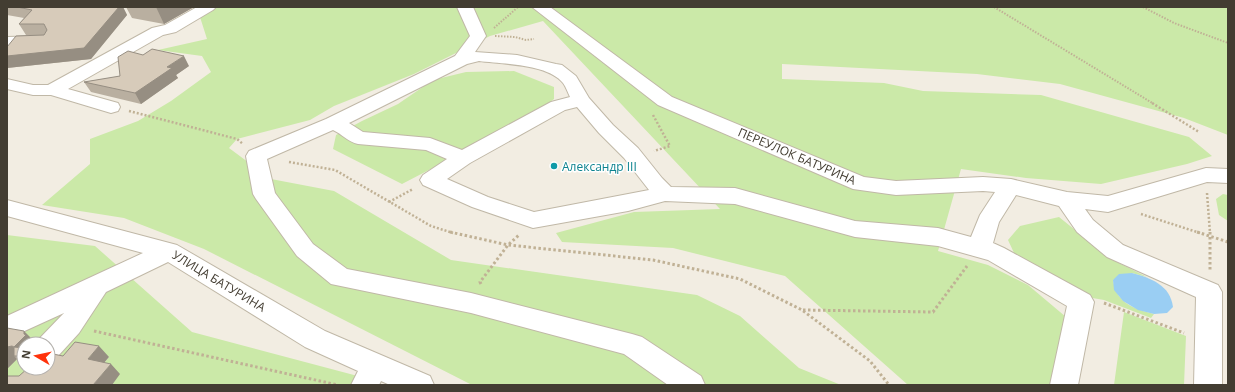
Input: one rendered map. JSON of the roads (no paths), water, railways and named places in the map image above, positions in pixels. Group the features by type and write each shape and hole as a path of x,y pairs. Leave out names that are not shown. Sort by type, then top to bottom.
{"street":[{"path":"52,90 158,31 170,29 208,7"},
{"path":"462,60 482,36 465,7"},
{"name":"ПЕРЕУЛОК БАТУРИНА","path":"540,7 665,101 861,184 896,188 983,184 1012,186 1067,200 1108,204 1206,175 1228,176"},
{"path":"7,42 46,41"},
{"path":"665,194 654,183 635,158 581,100 570,80 556,69 517,60 479,56 462,60 333,123 256,156 264,194 305,250 340,277 470,303 632,345 691,385"},
{"path":"7,84 33,90 52,90 111,107"},
{"path":"7,99 33,90"},
{"path":"581,100 558,106 463,158 432,180 480,202 533,220 628,203 665,194 735,196 855,228 938,237 980,248 996,254 1081,302 1064,385"},
{"path":"333,123 358,138 430,144 463,158"},
{"path":"980,248 982,233 992,212 1012,186"},
{"path":"1067,200 1085,226 1115,250 1209,292 1208,385"},
{"name":"УЛИЦА БАТУРИНА","path":"7,208 169,251 315,339 370,375 420,385"},
{"path":"7,328 169,251"},
{"path":"56,340 70,325 97,285"}],"water":[{"path":"1132,273 1153,280 1164,288 1171,299 1173,307 1167,313 1154,314 1138,310 1123,301 1114,290 1113,280 1119,274"}],"place":[{"name":"Александр III","path":"554,166"}]}
